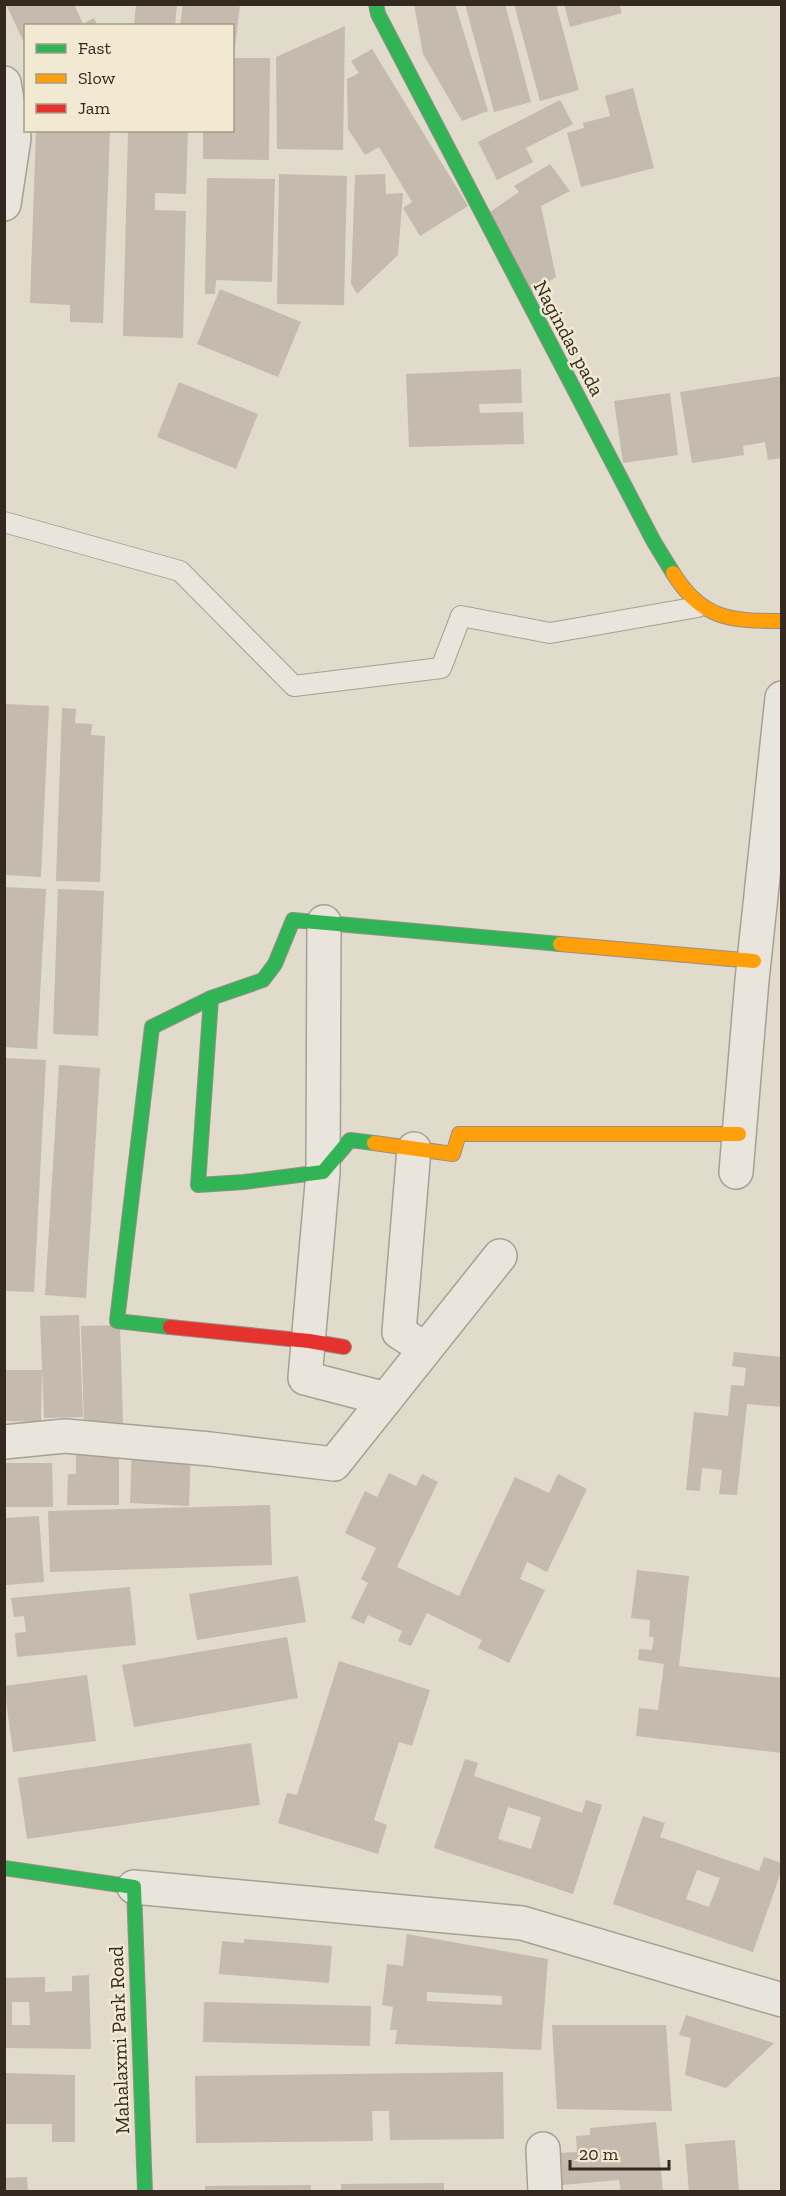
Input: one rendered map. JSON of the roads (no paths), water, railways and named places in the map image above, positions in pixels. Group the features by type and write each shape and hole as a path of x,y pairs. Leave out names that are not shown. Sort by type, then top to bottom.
{"street":[{"name":"Nagindas pada","path":"376,4 378,14 654,542 687,594 698,607"},
{"path":"4,82 14,138 4,204"},
{"path":"698,607 714,616 734,620 782,621"},
{"path":"736,1172 754,960 782,698"},
{"path":"344,1347 309,1341 117,1321 153,1027 211,998 263,980 276,963 293,920 754,960"},
{"path":"324,922 323,1172 305,1378 386,1399"},
{"path":"211,998 198,1185 323,1172 350,1140 453,1154 459,1134 739,1134"},
{"path":"414,1149 399,1332 424,1349"},
{"path":"4,1442 65,1436 210,1449 334,1464 500,1256"},
{"path":"4,1868 134,1887 522,1923 782,2000"},
{"name":"Mahalaxmi Park Road","path":"134,1887 145,2192"},
{"path":"543,2149 545,2192"}],"lane":[{"path":"4,522 180,570 294,686 441,668 460,616 550,633 698,607"}]}
